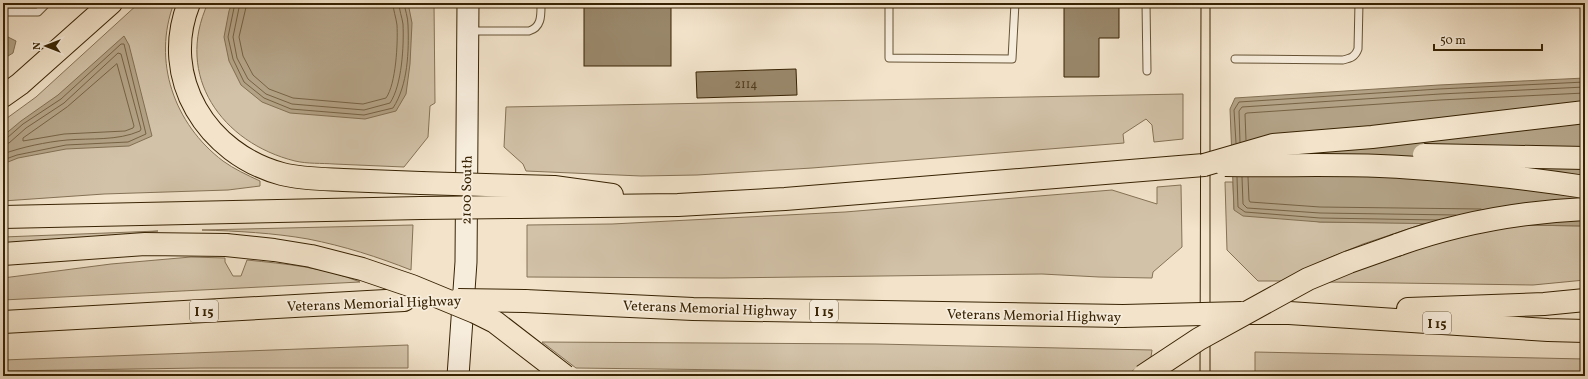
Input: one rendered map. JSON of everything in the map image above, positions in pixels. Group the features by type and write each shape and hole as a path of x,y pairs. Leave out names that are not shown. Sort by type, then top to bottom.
{"highway":[{"path":"3,96 20,84 111,3"},
{"path":"190,3 185,16 180,40 181,66 184,82 191,101 202,119 214,134 228,146 257,164 289,176 421,183 519,197"},
{"path":"1204,165 1273,145 1372,137 1585,112"},
{"path":"3,218 422,208 519,197 554,187 678,205 785,199 1204,165 1274,154 1309,153 1585,158"},
{"path":"1204,165 1360,166 1425,169 1501,176 1585,187"},
{"path":"1143,376 1199,339 1256,307 1308,280 1348,262 1426,235 1469,224 1518,215 1585,209"},
{"path":"3,254 145,244 226,245 274,250 311,256 362,269 412,286 475,312 495,322 565,376"},
{"path":"3,269 200,245"},
{"name":"Veterans Memorial Highway","path":"3,322 404,300 525,301 693,310 1123,316 1289,313 1548,330 1585,331"},
{"path":"1289,313 1544,304 1585,300"}],"main road":[{"name":"2100 South","path":"458,376 466,262 468,3"}],"lane":[{"path":"3,12 38,12 48,3"},
{"path":"468,31 534,29 541,20 541,3"},
{"path":"889,3 889,58 1012,58 1015,3"},
{"path":"1146,3 1147,71"},
{"path":"1235,59 1343,60 1351,58 1356,54 1358,49 1359,3"}],"shaded area":[{"path":"139,3 174,3 168,25 165,47 167,69 172,90 180,110 192,129 206,146 227,164 260,181 260,186 228,190 104,194 3,201 3,121 36,97"},
{"path":"208,3 434,3 435,103 430,106 428,137 404,167 300,162 269,152 246,139 226,122 211,103 201,80 197,56 199,30"},
{"path":"1183,94 1183,139 1154,142 1152,125 1146,119 1123,134 1124,143 812,168 697,175 641,176 526,171 523,164 504,147 506,107"},
{"path":"1225,182 1233,182 1234,209 1320,222 1426,223 1363,244 1281,281 1258,281 1227,250"},
{"path":"1181,185 1182,247 1153,272 1152,278 1042,274 722,278 527,277 527,225 612,224 845,212 1112,190 1157,204 1157,187"},
{"path":"413,225 411,270 361,252 308,239 282,235 202,230"},
{"path":"1522,225 1585,226 1585,280 1533,285 1327,282 1380,259 1477,232"},
{"path":"158,231 67,240 3,244 3,237"},
{"path":"191,257 225,258 225,262 233,276 241,276 247,260 318,270 360,282 3,300 3,278 111,264"},
{"path":"542,342 876,344 1152,350 1151,357 1127,375 576,368"},
{"path":"408,345 408,368 200,368 3,371 3,360"},
{"path":"1255,352 1585,359 1585,376 1255,376"}],"water":[{"path":"232,3 408,3 412,23 410,64 406,94 396,111 365,119 290,113 262,102 241,85 229,61 224,37"},
{"path":"3,36 16,41 13,53 3,59"},
{"path":"124,36 129,45 152,136 129,146 66,149 18,158 3,164 3,136 21,121 58,95"},
{"path":"1585,78 1585,226 1320,222 1243,216 1234,210 1230,109 1235,98 1439,85"}],"building":[{"path":"584,3 671,3 671,66 584,66"},
{"path":"1064,3 1119,3 1119,38 1099,38 1099,77 1064,77"},
{"path":"796,69 797,95 697,98 696,72"}],"tram line":[{"path":"1200,376 1201,3"},
{"path":"1210,3 1210,376"}]}
